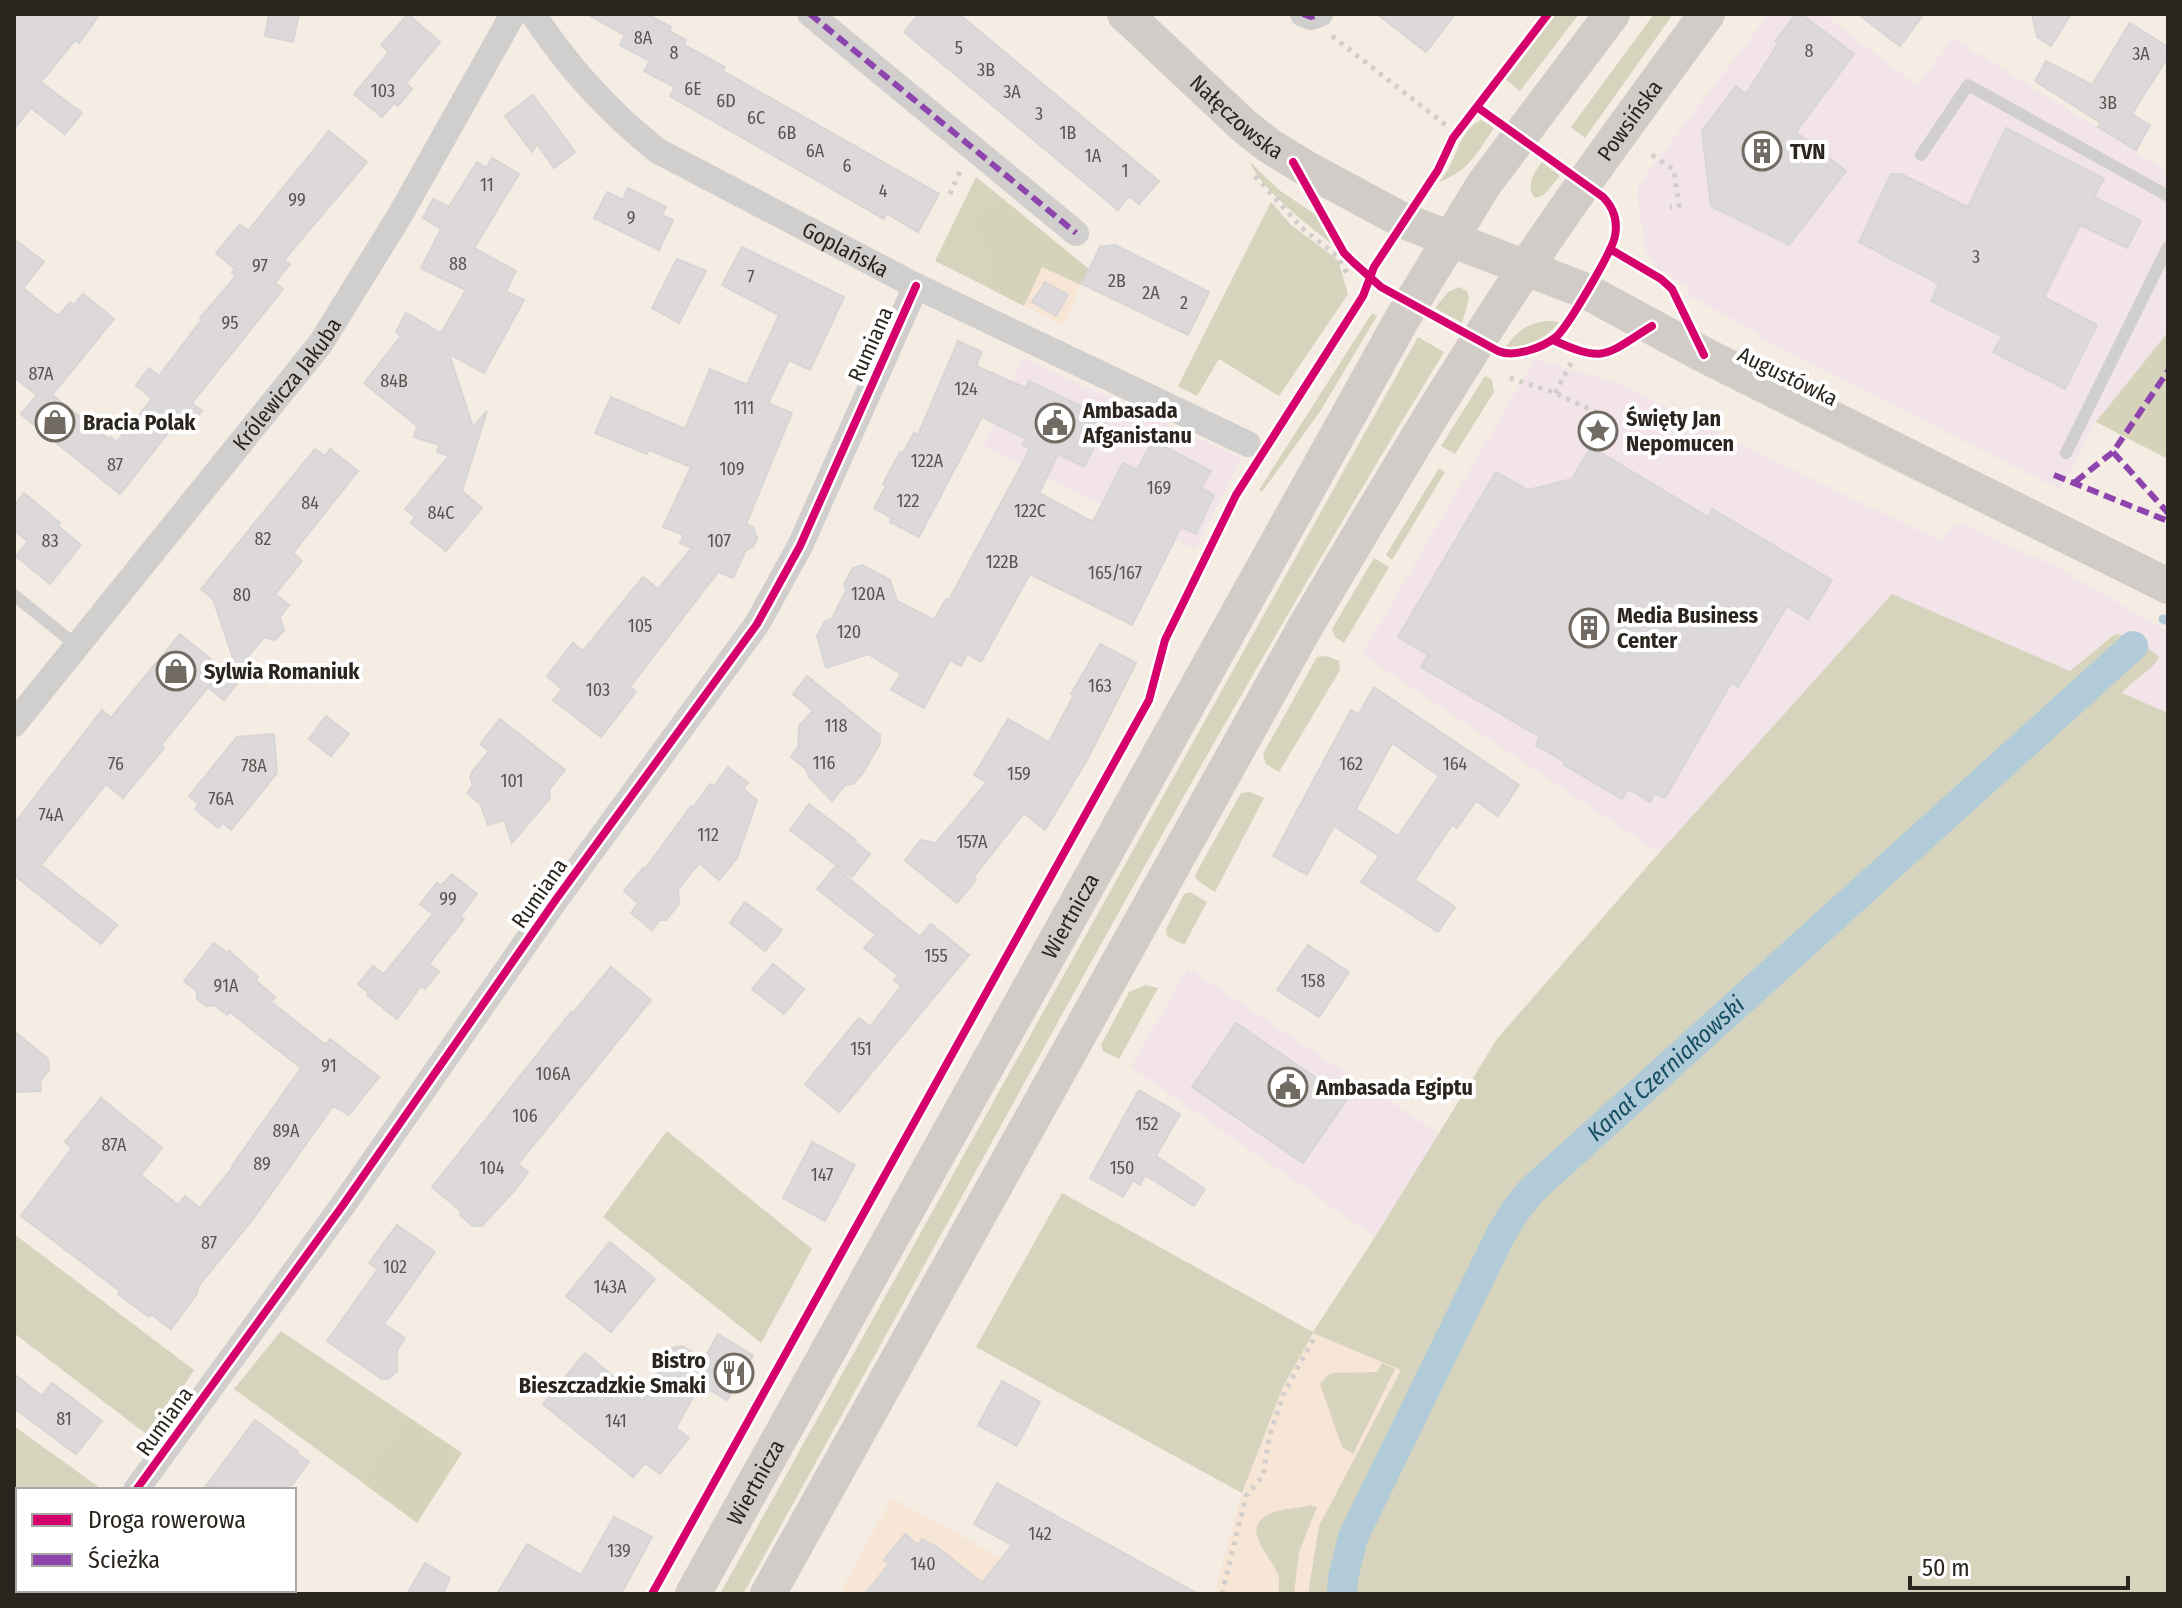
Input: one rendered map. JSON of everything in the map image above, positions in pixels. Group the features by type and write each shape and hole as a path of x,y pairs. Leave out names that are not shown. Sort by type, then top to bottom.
{"main road":[{"name":"Nałęczowska","path":"1125,14 1243,125 1301,166 1384,211 1526,268"},
{"path":"1449,238 1518,136 1612,14"},
{"name":"Powsińska","path":"1526,268 1597,163 1707,14"},
{"name":"Wiertnicza","path":"693,1594 1449,238"},
{"path":"768,1594 1304,629 1385,491 1526,268"},
{"name":"Augustówka","path":"1526,268 1586,291 1704,355 2168,586"}],"street":[{"name":"Królewicza Jakuba","path":"14,724 321,343 400,215 513,14"},
{"name":"Goplańska","path":"533,14 550,39 604,102 631,130 658,151 916,286 1248,444"},
{"path":"810,14 1076,233"},
{"name":"Rumiana","path":"137,1488 343,1205 557,898 757,624 800,546 916,286"}],"lane":[{"path":"1921,155 1968,85 2168,196"},
{"path":"2066,453 2168,247"},
{"path":"14,595 77,646"}],"path":[{"path":"1311,15 1317,24 1447,126"},
{"path":"1652,155 1674,170 1679,206 1670,207"},
{"path":"1337,240 1353,262"},
{"path":"1555,393 1572,361"},
{"path":"1510,378 1555,393 1598,413"},
{"path":"1222,1594 1246,1496 1263,1476 1269,1438 1283,1395 1315,1336"}],"shaded area":[{"path":"1556,14 1579,14 1520,91 1505,79"},
{"path":"1654,14 1673,14 1585,138 1571,127"},
{"path":"1769,14 1824,14 1917,86 1953,38 2168,172 2168,332 2096,422 2060,490 1761,338 1744,325 1687,295 1691,288 1658,269 1650,260 1645,250 1637,192 1639,184"},
{"path":"1481,120 1494,128 1465,167 1439,182 1468,130"},
{"path":"1250,162 1279,190 1319,217 1339,250 1277,197 1256,174"},
{"path":"1542,162 1560,176 1544,195 1535,198 1531,184"},
{"path":"976,177 1002,198 984,205 978,231 991,261 985,286 935,261"},
{"path":"1002,198 1089,269 1081,285 1042,267 1024,306 985,286 989,258 974,217 984,205"},
{"path":"1271,202 1291,225 1338,260 1348,294 1279,396 1219,359 1197,396 1178,386"},
{"path":"1042,266 1081,285 1063,325 1024,306"},
{"path":"1459,287 1467,291 1469,299 1462,323 1435,308 1448,292"},
{"path":"1372,313 1377,316 1321,410 1262,492 1259,490"},
{"path":"1549,321 1559,322 1543,337 1521,346 1506,347 1524,328"},
{"path":"2168,332 2168,459 2096,422"},
{"path":"1418,337 1444,352 1174,814 743,1594 720,1594"},
{"path":"1023,358 1241,458 1195,549 984,447"},
{"path":"1535,359 1616,383 1940,541 1954,526 1965,523 2057,567 2168,632 2168,713 2122,693 2154,665 2108,638 2070,672 1892,594 1659,853 1362,654"},
{"path":"1485,376 1492,380 1494,392 1455,454 1441,446"},
{"path":"1439,468 1445,472 1392,560 1386,555"},
{"path":"1374,558 1389,567 1344,643 1335,637 1332,629"},
{"path":"1892,594 2070,671 2115,634 2138,642 2159,657 2122,693 2168,713 2168,1594 1308,1594 1319,1526 1401,1370 1313,1333 1283,1387 1242,1493 976,1347 1062,1193 1313,1332 1497,1039"},
{"path":"1327,656 1339,661 1340,670 1279,772 1266,764 1263,754 1317,657"},
{"path":"1250,792 1264,798 1215,892 1197,880 1195,875 1241,793"},
{"path":"1190,892 1207,902 1184,945 1167,936 1166,929 1184,894"},
{"path":"1188,968 1439,1134 1375,1237 1131,1067"},
{"path":"1146,985 1158,988 1119,1059 1103,1051 1101,1045 1129,992"},
{"path":"667,1131 812,1249 761,1343 603,1217"},
{"path":"14,1234 194,1370 150,1437 14,1333"},
{"path":"281,1331 407,1416 359,1480 234,1389"},
{"path":"1313,1332 1402,1370 1319,1526 1308,1594 1214,1594 1242,1493 1283,1387"},
{"path":"1382,1363 1395,1369 1353,1454 1342,1447 1320,1384 1329,1374 1377,1372"},
{"path":"407,1416 462,1453 417,1523 359,1480"},
{"path":"14,1426 100,1488 16,1488 16,1524"},
{"path":"892,1498 1067,1594 839,1594"},
{"path":"1311,1505 1317,1507 1299,1552 1294,1594 1278,1594 1278,1575 1260,1544 1257,1528 1260,1521 1272,1513"},
{"path":"162,1592 288,1594 165,1594"}],"building":[{"path":"14,14 100,14 79,43 75,40 41,82 82,113 65,134 31,108 14,129"},
{"path":"269,14 299,14 293,42 265,36"},
{"path":"408,14 440,42 406,83 412,89 398,106 394,103 382,117 354,94 389,52 381,45"},
{"path":"587,14 647,14 671,27 669,31 686,40 684,45 725,67 723,71 939,194 918,232 886,213 884,219 670,96 675,87 644,71 650,61 620,45 625,35"},
{"path":"919,14 959,14 1159,181 1139,204 1129,196 1118,210 904,32"},
{"path":"1377,14 1455,14 1426,52"},
{"name":"TVN","path":"1796,14 1801,14 1854,54 1796,132 1846,171 1789,245 1711,206 1702,131 1736,86 1746,94 1778,44 1775,41"},
{"path":"1858,14 1924,14 1900,46"},
{"path":"2032,14 2071,14 2051,46 2037,37"},
{"path":"2130,23 2168,47 2168,57 2132,114 2150,125 2136,150 2098,127 2101,123 2035,81 2046,61 2092,85"},
{"path":"533,95 575,152 554,168 537,144 532,152 505,116"},
{"name":"TVN","path":"2006,128 2104,179 2094,197 2141,221 2127,248 2080,225 2044,297 2097,325 2065,389 1993,352 2002,336 1931,301 1939,284 1859,242 1891,174 1901,174 1968,207"},
{"path":"329,131 367,162 284,260 290,264 275,283 283,289 192,403 202,411 186,430 176,423 120,494 21,414 37,395 14,377 14,239 44,262 23,288 58,316 70,302 74,305 83,294 114,319 52,395 117,442 152,399 136,385 149,368 159,376 200,318 236,276 232,273 235,269 216,253 240,224 248,231"},
{"path":"492,158 519,174 474,248 516,271 506,291 524,300 484,373 449,354 473,427 487,411 462,491 482,508 446,551 411,523 415,517 405,509 449,456 437,452 439,445 414,437 417,426 364,383 401,336 396,332 406,313 441,333 466,290 421,268 441,229 423,218 433,199 449,207 477,162 486,168"},
{"path":"628,188 666,207 662,215 673,220 659,250 594,218 607,192 623,200"},
{"path":"1115,245 1209,292 1188,335 1082,284 1100,247"},
{"path":"742,247 844,297 810,370 789,360 768,403 792,413 746,524 753,527 757,539 753,547 746,550 733,578 718,572 630,687 636,692 601,737 553,700 562,689 547,676 573,643 583,651 643,577 658,589 692,548 680,543 684,535 663,527 691,467 649,450 647,454 595,433 611,397 685,429 710,369 747,385 779,315 722,285"},
{"path":"677,259 706,271 679,323 652,308"},
{"path":"1045,282 1068,295 1056,316 1032,302"},
{"path":"958,341 982,352 976,366 1026,388 1029,381 1108,419 1084,467 1058,454 1039,493 1093,522 1123,463 1137,470 1150,446 1157,449 1159,444 1211,471 1201,488 1214,495 1196,534 1181,527 1132,625 1030,574 981,662 967,654 961,666 950,660 924,708 891,690 901,674 868,654 826,668 817,636 825,621 832,619 853,568 862,565 890,580 897,601 934,620 946,599 949,600 1030,449 1022,445 1026,439 982,417 919,537 890,522 891,518 874,508 900,452 903,453 914,433 918,435"},
{"name":"Media Business Center","path":"1591,447 1708,517 1712,509 1832,580 1808,619 1787,606 1738,687 1731,683 1665,798 1655,793 1650,802 1628,789 1622,799 1564,765 1565,762 1536,745 1540,737 1421,667 1428,655 1398,637 1496,472 1528,490 1572,479"},
{"path":"315,449 325,456 330,449 358,471 293,553 302,561 275,594 289,605 280,617 284,630 275,640 264,637 237,670 213,599 201,589"},
{"path":"24,493 81,545 50,584 16,556 28,541 14,530 14,506"},
{"path":"180,634 238,682 224,700 208,687 123,798 106,784 41,865 117,925 101,944 14,875 14,824 102,710 111,718"},
{"path":"1100,644 1136,663 1088,758 1045,830 1024,813 957,903 905,860 921,840 936,843 987,782 974,775 1008,719 1049,742 1074,695 1071,694"},
{"path":"807,676 880,735 880,743 863,773 853,784 845,785 832,801 809,777 806,769 791,757 798,747 799,726 813,711 793,694"},
{"path":"1374,687 1519,785 1498,816 1476,801 1457,828 1452,825 1415,880 1455,907 1438,932 1361,882 1379,856 1334,826 1307,875 1273,856 1351,710 1359,714","holes":["1392,743 1439,776 1398,836 1356,809"]},
{"path":"326,716 349,734 331,756 309,739"},
{"path":"500,719 565,770 549,790 550,798 512,843 504,820 488,825 480,804 467,793 473,786 472,772 489,751 480,744"},
{"path":"274,734 277,773 231,830 223,823 218,828 195,809 199,804 189,796 237,737"},
{"path":"728,767 748,783 743,789 757,800 737,858 719,880 699,863 678,890 679,904 666,920 660,920 652,930 631,913 638,903 624,891 645,869 691,806 710,784 713,787"},
{"path":"809,804 870,854 852,877 790,830"},
{"path":"835,867 920,937 931,924 969,955 839,1112 805,1084 859,1018 870,1027 901,986 894,980 898,975 864,948 876,935 817,889"},
{"path":"452,874 477,894 460,916 464,919 429,964 439,972 425,989 421,986 397,1019 358,984 373,966 384,974 433,914 420,904 437,883 441,886"},
{"path":"745,902 782,930 765,951 730,923"},
{"path":"214,943 227,953 229,951 258,977 255,980 275,997 271,1002 326,1045 330,1039 379,1077 349,1115 333,1106 253,1219 200,1284 196,1295 171,1329 118,1294 120,1291 21,1216 72,1148 65,1142 101,1098 162,1148 141,1175 178,1205 185,1196 200,1208 233,1167 301,1068 230,1012 227,1015 214,1005 206,1006 197,999 197,991 184,981"},
{"path":"1308,945 1349,972 1319,1017 1277,990"},
{"path":"773,964 804,989 784,1014 752,989"},
{"path":"611,967 651,1000 518,1164 528,1172 514,1191 482,1226 473,1226 460,1215 462,1212 432,1187 571,1012"},
{"path":"1236,1023 1347,1099 1303,1163 1192,1087"},
{"path":"14,1031 48,1059 49,1070 40,1081 41,1091 14,1092"},
{"path":"1139,1090 1180,1114 1156,1156 1205,1189 1194,1206 1145,1175 1140,1185 1133,1180 1123,1197 1090,1178"},
{"path":"812,1142 855,1165 825,1221 783,1198"},
{"path":"397,1225 435,1252 384,1324 405,1338 397,1351 397,1371 388,1379 382,1379 327,1341 378,1269 369,1263"},
{"path":"610,1242 655,1279 611,1332 566,1296"},
{"path":"718,1334 753,1355 727,1400 700,1384 676,1428 689,1438 660,1474 645,1463 633,1477 543,1404 585,1353 643,1401 672,1348 682,1346 704,1359"},
{"path":"14,1374 42,1396 52,1383 102,1421 76,1454 14,1408"},
{"path":"1002,1381 1040,1402 1017,1446 978,1425"},
{"path":"255,1420 309,1462 290,1488 204,1488"},
{"path":"997,1483 1198,1594 865,1594 889,1564 884,1560 905,1534 918,1545 922,1539 940,1549 982,1583 1012,1545 974,1524"},
{"path":"614,1517 652,1537 621,1594 497,1594 527,1544 581,1575"},
{"path":"425,1563 450,1578 443,1594 407,1594"}],"waterway":[{"path":"2163,619 2168,621"},
{"name":"Kanał Czerniakowski","path":"1342,1594 1353,1537 1501,1234 1532,1190 2133,646"}],"marked path":[{"path":"810,14 1076,233"},
{"path":"1303,14 1311,17 1320,14"},
{"path":"2075,482 2113,452 2168,371"},
{"path":"2113,452 2168,513"},
{"path":"2054,475 2168,521"}],"cycle path":[{"path":"652,1594 1149,700 1165,640 1236,495 1363,296 1374,267 1438,170 1453,138 1548,14"},
{"path":"1293,162 1344,253 1381,287 1498,351 1528,351 1556,337 1570,319 1612,244 1615,220 1610,205 1603,197 1477,107"},
{"path":"1610,249 1661,279 1672,289 1704,355"},
{"path":"137,1488 343,1205 557,898 757,624 800,546 916,286"},
{"path":"1553,340 1584,352 1605,353 1652,326"}],"place":[{"name":"TVN","path":"1762,151"},
{"name":"Bracia Polak","path":"55,422"},
{"name":"Ambasada Afganistanu","path":"1055,423"},
{"name":"Święty Jan Nepomucen","path":"1598,431"},
{"name":"Media Business Center","path":"1589,628"},
{"name":"Sylwia Romaniuk","path":"176,671"},
{"name":"Ambasada Egiptu","path":"1288,1087"},
{"name":"Bistro Bieszczadzkie Smaki","path":"734,1373"}]}
